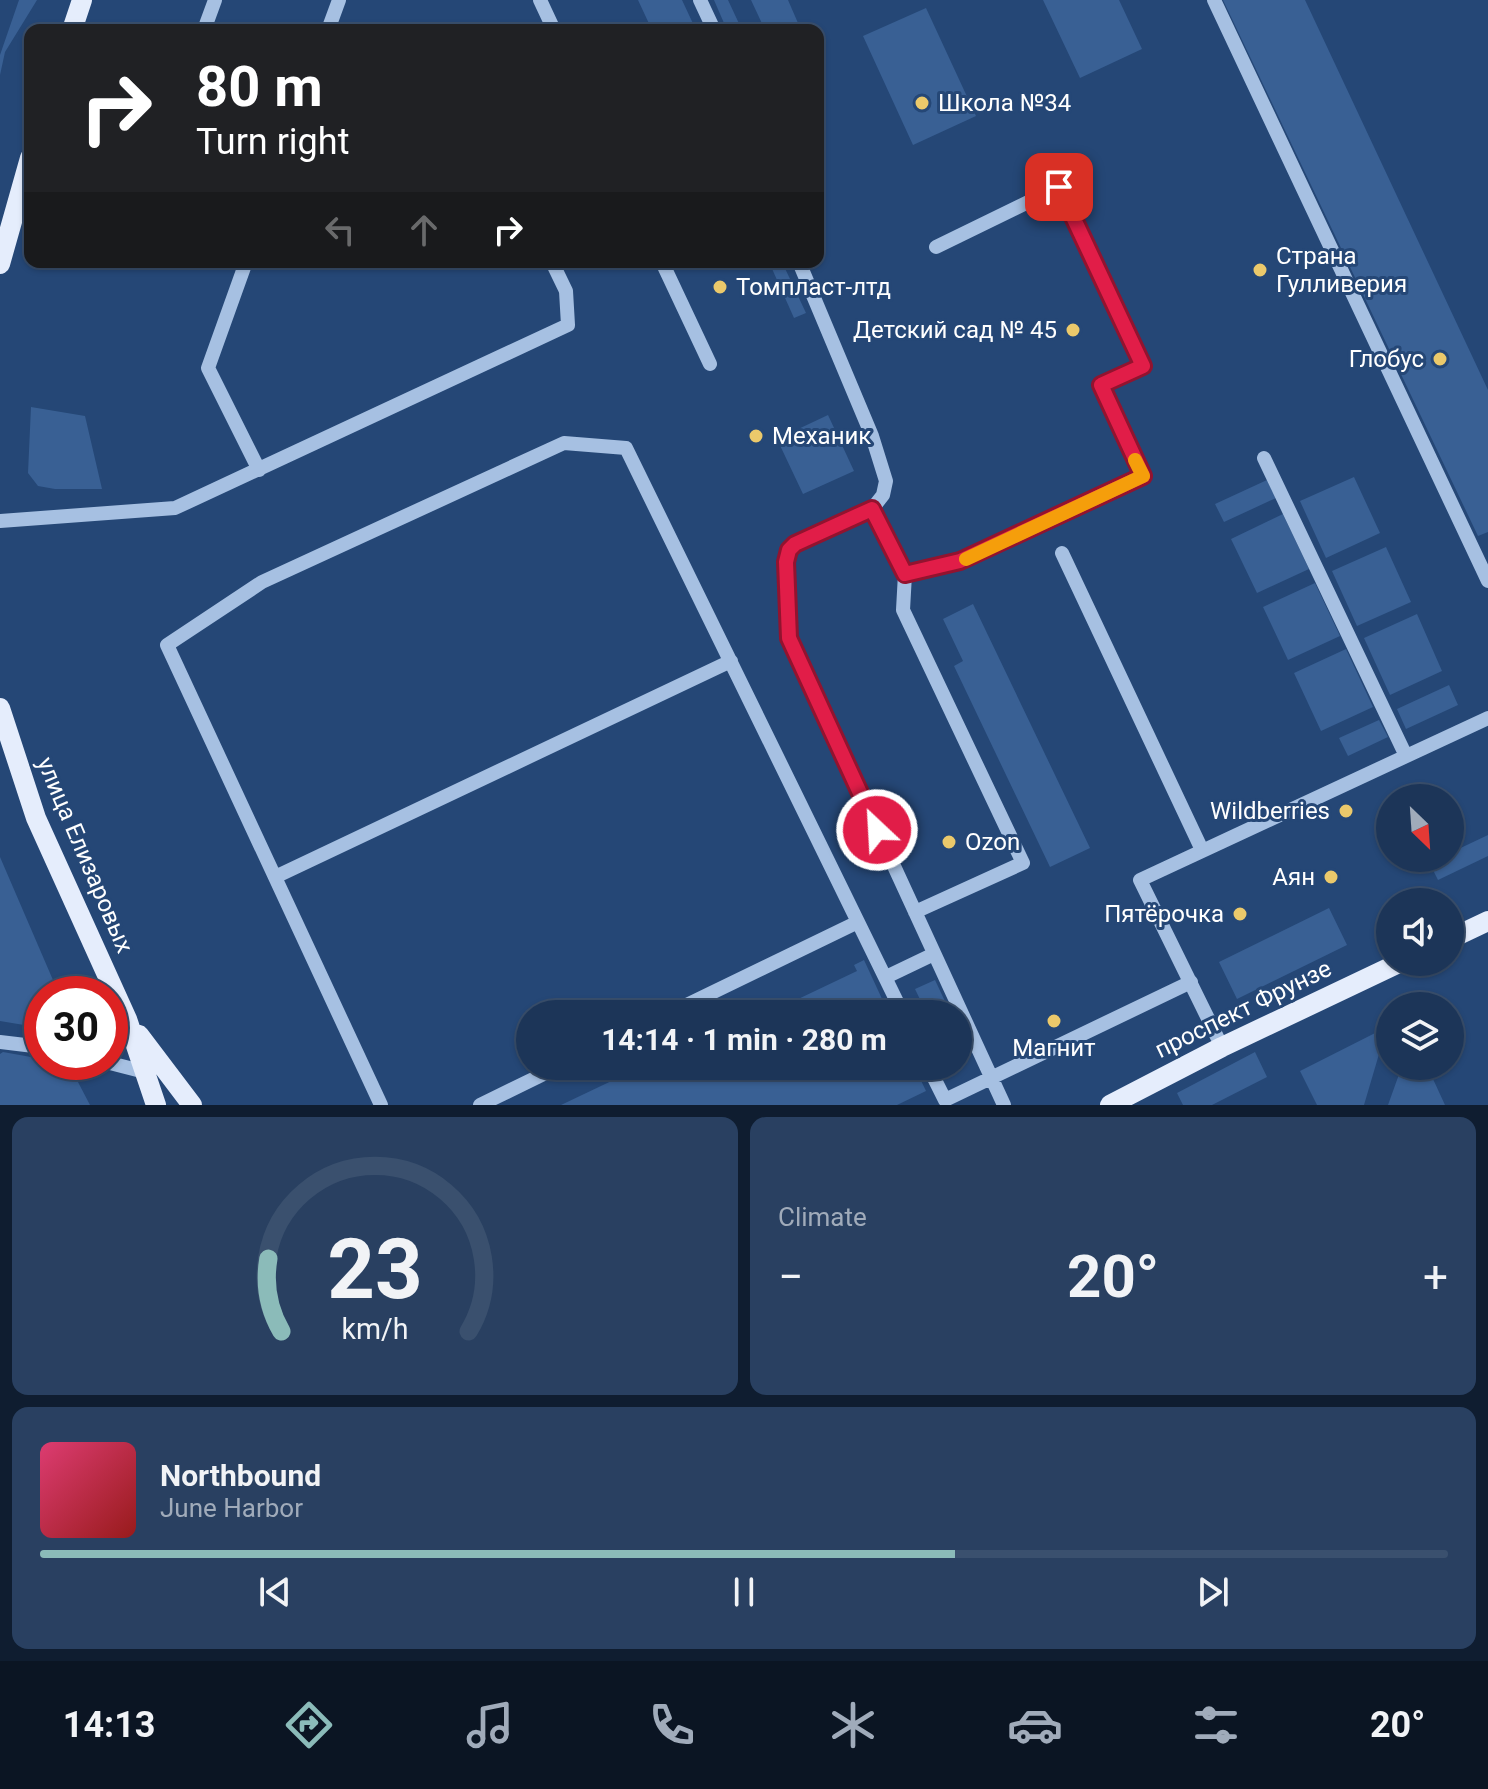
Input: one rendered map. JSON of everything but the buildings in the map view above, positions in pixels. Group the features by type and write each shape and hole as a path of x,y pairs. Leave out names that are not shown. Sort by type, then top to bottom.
{"main road":[{"path":"74,24 82,0"},
{"path":"0,264 24,179"},
{"name":"улица Елизаровых","path":"2,720 36,818 108,976"},
{"path":"1464,932 1488,921"},
{"name":"проспект Фрунзе","path":"1110,1105 1222,1047 1376,974"},
{"name":"улица Елизаровых","path":"128,1020 192,1105"},
{"name":"улица Елизаровых","path":"128,1022 156,1105"}],"street":[{"path":"206,24 215,0"},
{"path":"330,24 339,0"},
{"path":"540,0 551,24"},
{"path":"700,0 711,24"},
{"path":"1214,0 1488,581"},
{"path":"905,574 960,561 1143,476 1101,385 1143,366 1059,187 936,247"},
{"path":"244,268 208,368 259,470"},
{"path":"0,521 175,508 259,470 568,325 566,291 555,268"},
{"path":"665,268 710,364"},
{"path":"801,268 882,464 886,481 883,495 872,509 795,544 789,550 786,562 789,638 1004,1105"},
{"path":"381,1105 167,645 262,582 564,443 626,448 897,1000"},
{"path":"1264,458 1406,756"},
{"path":"872,509 905,574 903,610 1023,863 915,912"},
{"path":"1062,553 1202,850"},
{"path":"275,877 731,661"},
{"path":"1222,1047 1140,880 1488,718"},
{"path":"697,1000 858,922"},
{"path":"886,977 934,954"},
{"path":"934,1080 944,1103 1191,982"},
{"path":"0,1042 24,1045"},
{"path":"128,1068 145,1072"},
{"path":"480,1105 531,1080"}],"shaded area":[{"path":"19,0 37,0 5,52 0,75 0,55"},
{"path":"638,0 682,0 693,24 649,24"},
{"path":"714,0 728,0 739,24 724,24"},
{"path":"751,0 788,0 798,24 762,24"},
{"path":"1043,0 1119,0 1142,49 1080,78"},
{"path":"1223,0 1305,0 1488,390 1488,532 1478,536"},
{"path":"926,8 976,116 913,145 863,36"},
{"path":"772,268 785,268 806,313 794,318"},
{"path":"31,407 85,416 102,489 38,486 28,473"},
{"path":"828,415 854,471 803,494 777,439"},
{"path":"1354,477 1380,533 1326,558 1300,501"},
{"path":"1267,480 1276,498 1224,522 1215,504"},
{"path":"1283,514 1309,569 1257,593 1231,539"},
{"path":"1386,547 1411,602 1357,626 1332,571"},
{"path":"1315,583 1340,636 1288,660 1263,607"},
{"path":"973,604 1090,848 1050,867 954,666 963,661 943,619"},
{"path":"1417,614 1442,671 1390,695 1364,638"},
{"path":"1346,649 1373,707 1321,731 1294,673"},
{"path":"1449,685 1458,705 1406,729 1397,709"},
{"path":"1379,720 1388,737 1348,756 1339,738"},
{"path":"1488,835 1488,856 1464,868 1464,846"},
{"path":"0,857 51,976 24,976 24,1025 0,1021"},
{"path":"1434,872 1455,872 1438,880"},
{"path":"1329,908 1347,945 1237,999 1219,962"},
{"path":"864,960 883,1000 796,1000 857,971 854,965"},
{"path":"935,980 944,1000 920,1000 915,989"},
{"path":"1376,1033 1376,1064 1364,1105 1317,1105 1300,1071"},
{"path":"1255,1052 1267,1077 1212,1105 1183,1105 1177,1093"},
{"path":"0,1054 24,1056 24,1080 77,1080 90,1105 0,1105"},
{"path":"614,1080 921,1080 926,1091 897,1105 561,1105"},
{"path":"1397,1080 1433,1080 1445,1105 1388,1105"}],"slow traffic":[{"path":"966,559 1143,476 1135,460"}],"place":[{"name":"Школа №34","path":"922,103"},
{"name":"Страна Гулливерия","path":"1260,270"},
{"name":"Томпласт-лтд","path":"720,287"},
{"name":"Детский сад № 45","path":"1073,330"},
{"name":"Глобус","path":"1440,359"},
{"name":"Механик","path":"756,436"},
{"name":"Wildberries","path":"1346,811"},
{"name":"Ozon","path":"949,842"},
{"name":"Аян","path":"1331,877"},
{"name":"Пятёрочка","path":"1240,914"},
{"name":"Магнит","path":"1054,1021"}],"route":[{"path":"877,830 789,638 786,562 789,550 795,544 872,509 905,574 960,561 1143,476 1101,385 1143,366 1059,187"}]}
